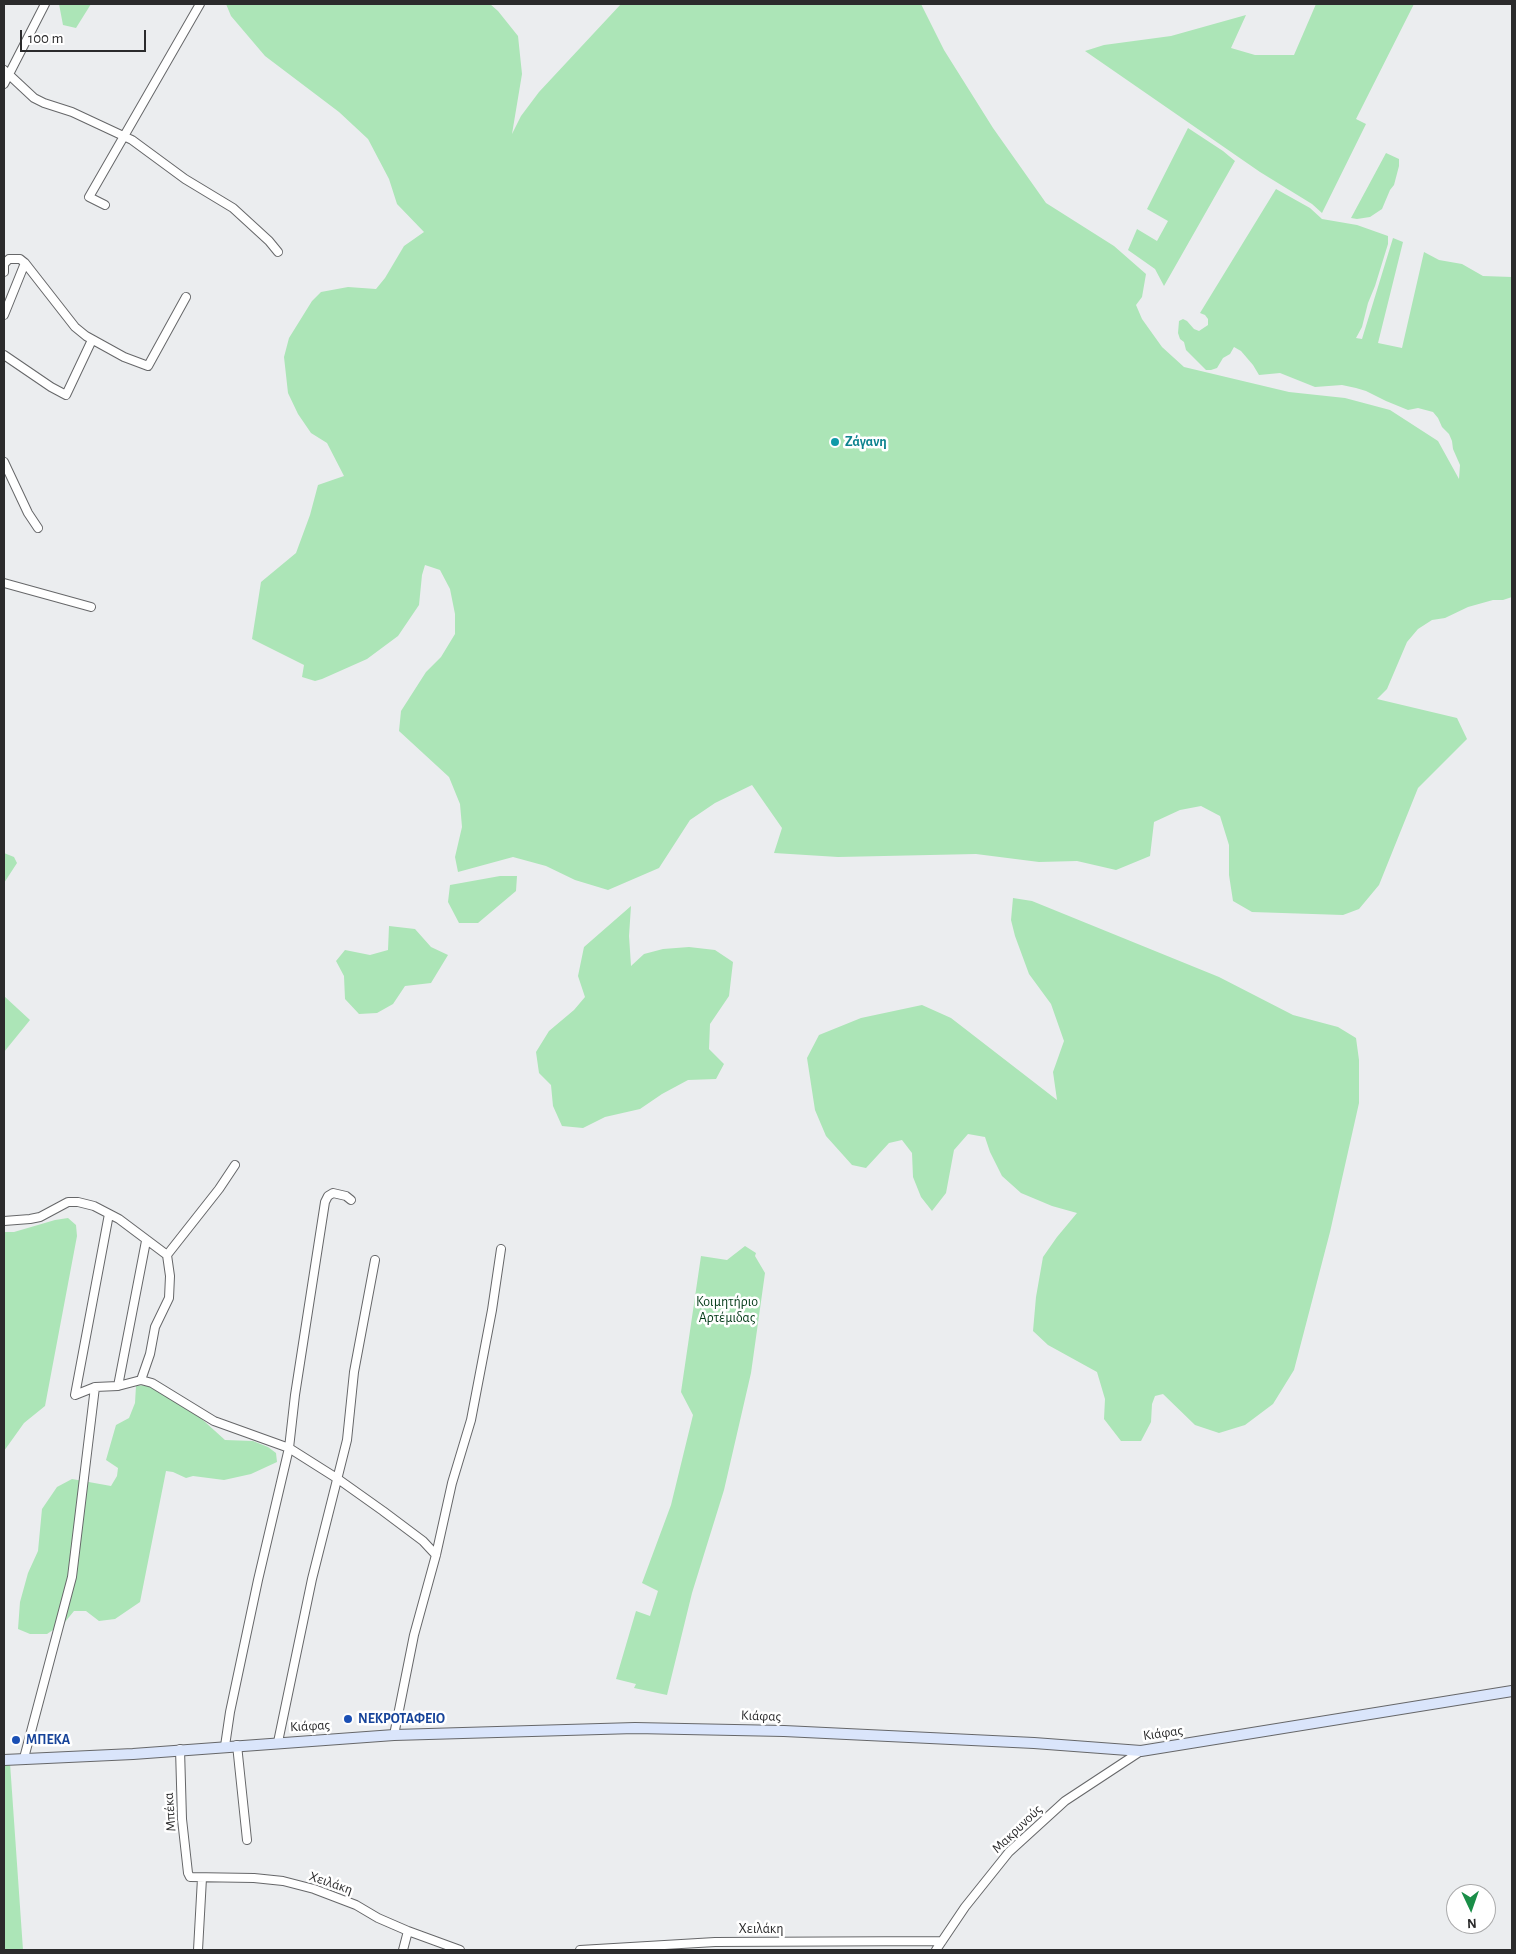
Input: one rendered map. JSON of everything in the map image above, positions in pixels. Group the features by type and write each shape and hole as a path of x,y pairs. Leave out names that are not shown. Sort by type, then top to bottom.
{"street":[{"path":"4,84 6,72 45,4"},
{"path":"105,205 89,197 200,4"},
{"path":"6,72 34,98 72,112 124,136 233,208 269,241 278,252"},
{"path":"4,272 4,264 9,259 20,259 75,327 92,340 124,357 148,366 186,297"},
{"path":"4,315 25,263"},
{"path":"4,355 66,395 92,340"},
{"path":"4,462 38,528"},
{"path":"4,583 91,607"},
{"path":"141,1380 150,1354 155,1327 169,1298 170,1276 167,1255 213,1196 234,1165"},
{"path":"225,1746 230,1712 258,1580 289,1448 294,1395 325,1202 328,1196 333,1194 346,1196 351,1200"},
{"path":"4,1221 16,1222 40,1216 68,1202 94,1206 125,1223 146,1241 167,1255"},
{"path":"109,1214 75,1395 95,1387 118,1386 141,1380 152,1383 214,1421 289,1448 338,1479 410,1531 436,1555"},
{"path":"118,1386 146,1241"},
{"path":"394,1735 414,1635 436,1555 452,1483 471,1420 487,1339 501,1250"},
{"path":"278,1742 312,1579 347,1440 354,1372 375,1260"},
{"path":"24,1758 62,1623 72,1577 95,1387"},
{"name":"Κιάφας","path":"4,1760 133,1754 180,1749 394,1735 635,1728 735,1729 1034,1743 1141,1751 1512,1691"},
{"path":"237,1745 247,1840"},
{"name":"Μπέκα","path":"180,1749 182,1819 188,1872"},
{"name":"Μακρυνούς","path":"936,1950 965,1907 1009,1852 1029,1832 1065,1801 1141,1751"},
{"name":"Χειλάκη","path":"188,1872 192,1878 254,1878 283,1881 314,1889 356,1905 378,1918 408,1931 460,1950"},
{"path":"198,1950 202,1878"},
{"path":"403,1950 408,1931"},
{"name":"Χειλάκη","path":"580,1950 715,1942 942,1941"}],"green space":[{"path":"59,4 91,4 76,28 63,25"},
{"path":"226,4 490,4 518,36 522,74 512,134 521,116 539,92 621,4 921,4 944,50 993,128 1046,203 1114,246 1146,274 1142,297 1136,305 1142,319 1162,347 1184,367 1289,392 1345,398 1390,410 1438,441 1459,479 1460,465 1453,449 1452,441 1433,412 1418,408 1408,410 1366,391 1342,385 1315,387 1280,373 1259,375 1241,351 1234,347 1230,354 1223,358 1217,368 1206,370 1186,350 1184,342 1180,339 1178,333 1179,321 1183,319 1187,321 1194,329 1199,331 1208,325 1208,319 1200,313 1276,189 1310,208 1322,219 1357,225 1388,236 1388,244 1375,286 1368,303 1362,327 1356,338 1362,339 1393,238 1403,242 1378,343 1402,348 1424,252 1439,260 1462,264 1483,276 1512,277 1512,597 1468,607 1445,618 1432,620 1418,629 1407,642 1387,689 1377,699 1457,718 1467,739 1418,788 1379,885 1359,909 1343,915 1252,912 1233,901 1229,875 1229,845 1220,816 1201,806 1180,810 1154,822 1150,856 1116,870 1077,861 1039,862 976,854 838,857 774,853 782,828 752,785 715,803 690,820 659,868 608,890 575,880 546,866 513,857 458,872 455,857 462,827 460,804 449,777 399,731 401,711 426,672 441,657 455,634 455,614 450,589 440,570 425,565 419,605 398,636 367,659 322,679 315,681 302,677 304,665 252,639 261,582 296,553 310,515 318,485 344,476 327,443 311,433 298,414 288,393 284,357 289,338 312,301 321,292 348,287 376,289 385,278 404,246 424,232 397,204 389,179 368,139 339,112 265,56 231,16"},
{"path":"1316,4 1414,4 1356,119 1366,124 1322,213 1312,204 1260,172 1085,51 1104,45 1171,36 1246,15 1231,48 1255,55 1294,55"},
{"path":"1188,128 1235,161 1164,286 1155,269 1128,250 1137,229 1157,241 1168,221 1147,209"},
{"path":"1386,153 1399,159 1399,166 1394,185 1382,209 1370,217 1351,218"},
{"path":"4,853 14,857 17,863 4,883"},
{"path":"500,876 517,876 516,891 478,923 459,923 448,902 450,885"},
{"path":"1013,898 1032,901 1219,977 1293,1015 1338,1027 1356,1038 1359,1060 1359,1103 1330,1232 1294,1370 1273,1404 1245,1425 1219,1433 1195,1425 1163,1394 1155,1396 1152,1404 1151,1422 1141,1441 1121,1441 1104,1419 1105,1399 1097,1372 1048,1345 1033,1331 1036,1297 1043,1257 1077,1213 1052,1206 1021,1193 1002,1176 985,1137 968,1134 954,1150 946,1193 932,1211 921,1197 913,1177 912,1153 902,1140 889,1143 866,1168 852,1165 826,1136 815,1110 807,1058 819,1035 861,1018 922,1005 951,1018 1057,1100 1053,1072 1064,1041 1051,1004 1029,974 1015,936 1011,920"},
{"path":"631,906 629,936 631,966 644,954 663,949 689,947 715,950 733,962 729,996 710,1024 709,1049 724,1064 716,1079 688,1080 640,1109 605,1117 583,1128 562,1126 553,1106 551,1085 539,1073 536,1052 549,1031 574,1010 585,997 578,976 584,947"},
{"path":"389,926 415,929 431,947 448,955 431,983 405,986 393,1004 377,1013 359,1014 345,999 344,976 336,961 345,950 370,955 388,950"},
{"path":"4,996 30,1020 4,1052"},
{"path":"68,1218 76,1225 77,1236 45,1406 24,1423 4,1451 4,1232 14,1232"},
{"name":"Κοιμητήριο Αρτέμιδας","path":"745,1246 756,1253 755,1256 765,1273 751,1373 724,1490 692,1593 667,1695 634,1688 636,1684 616,1679 636,1611 650,1616 658,1591 642,1583 671,1505 693,1415 681,1392 701,1256 727,1260"},
{"path":"145,1385 164,1393 194,1412 225,1440 253,1441 268,1447 276,1453 277,1462 251,1474 224,1480 193,1476 186,1478 166,1471 140,1602 115,1619 99,1621 86,1611 74,1611 65,1622 47,1634 30,1634 18,1629 20,1602 28,1573 38,1551 42,1509 57,1487 72,1479 111,1486 117,1476 118,1468 106,1460 116,1425 129,1418 135,1403 136,1386"},
{"path":"10,1763 23,1950 4,1950 4,1764"}],"place":[{"name":"Ζάγανη","path":"835,442"},
{"name":"ΝΕΚΡΟΤΑΦΕΙΟ","path":"348,1719"},
{"name":"ΜΠΕΚΑ","path":"16,1740"}]}
